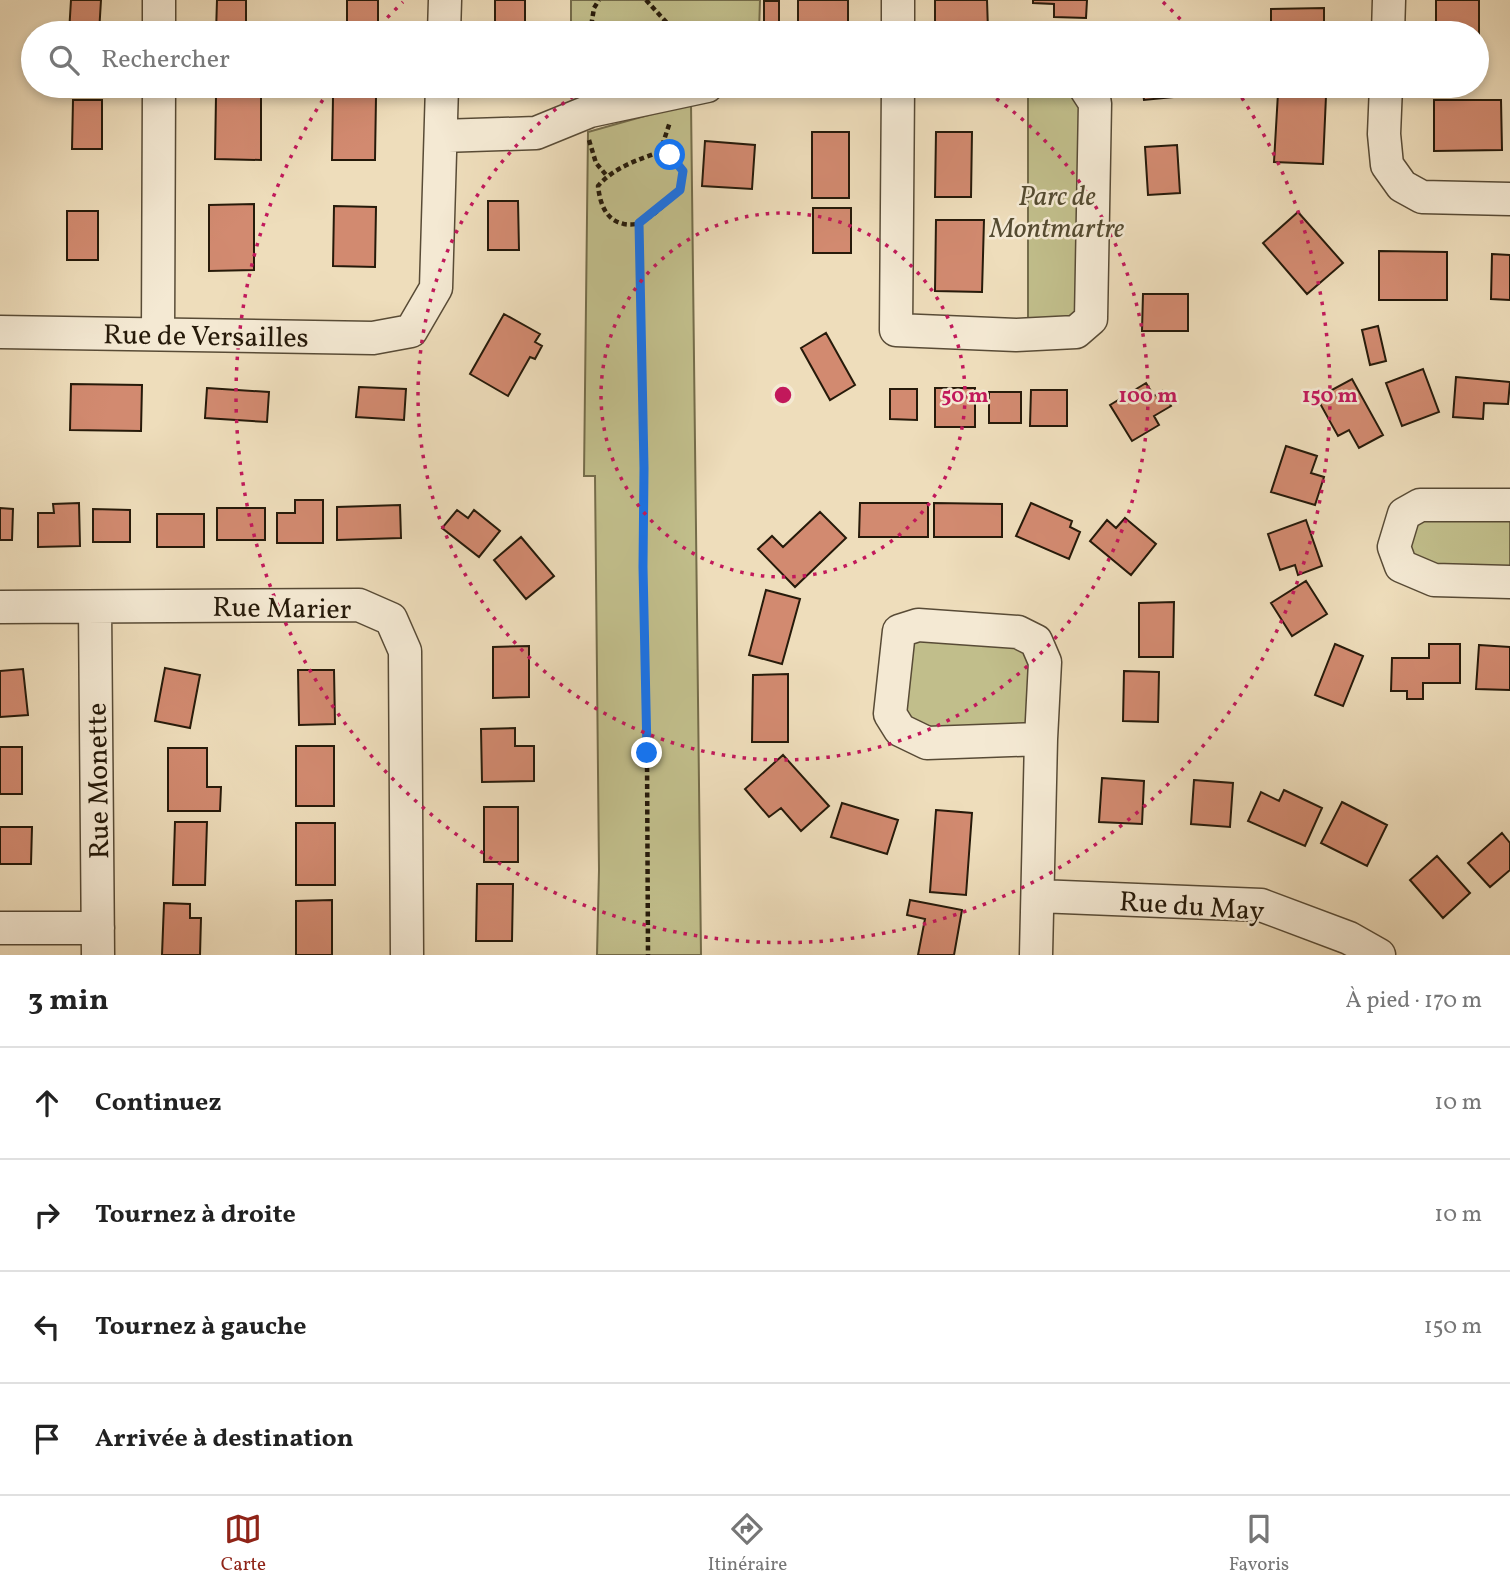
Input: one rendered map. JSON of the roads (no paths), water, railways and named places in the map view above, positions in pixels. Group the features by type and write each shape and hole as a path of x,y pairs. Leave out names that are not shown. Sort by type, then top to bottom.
{"street":[{"path":"159,0 159,21"},
{"path":"444,0 444,21"},
{"path":"898,0 898,21"},
{"path":"1388,21 1389,0"},
{"path":"158,334 159,98"},
{"path":"442,98 441,136 536,133 590,111 651,98"},
{"path":"898,98 896,330 1016,335 1076,332 1091,319 1095,103 1092,98"},
{"path":"1386,98 1384,134 1387,165 1402,186 1422,197 1510,198"},
{"name":"Rue de Versailles","path":"0,332 373,338 411,331 436,288 441,136"},
{"path":"1510,505 1420,505 1404,514 1394,547 1401,566 1434,580 1510,582"},
{"name":"Rue Marier","path":"0,607 359,605 391,619 405,651 407,955"},
{"name":"Rue Monette","path":"95,607 98,941"},
{"path":"1036,955 1045,662 1036,641 1018,632 918,625 900,631 890,713 900,730 927,743 1041,739"},
{"name":"Rue du May","path":"1038,897 1261,905 1349,937 1378,955"},
{"path":"0,928 98,941"}],"park label":[{"name":"Parc de Montmartre","path":"1057,211"}]}
